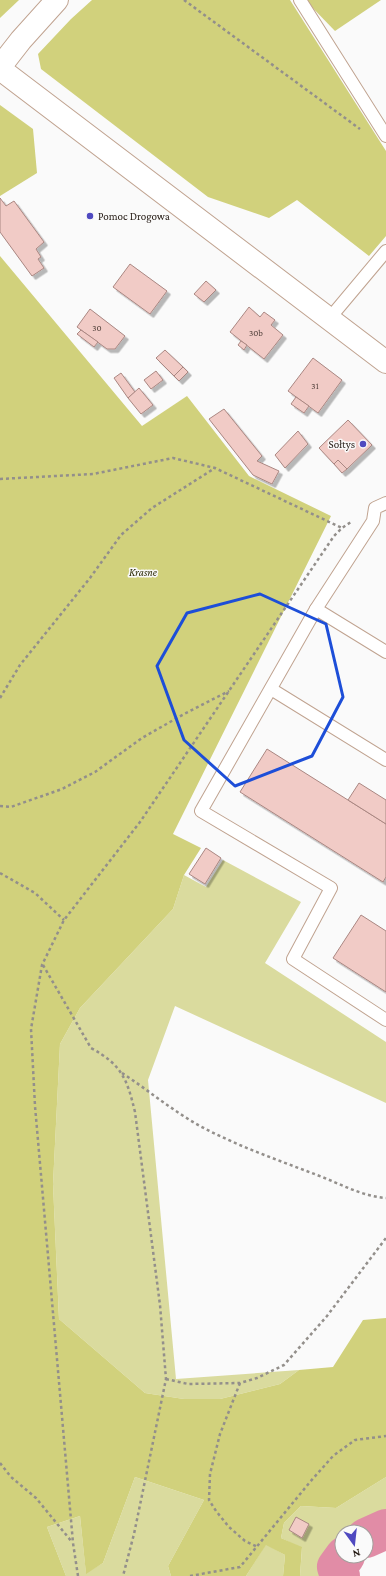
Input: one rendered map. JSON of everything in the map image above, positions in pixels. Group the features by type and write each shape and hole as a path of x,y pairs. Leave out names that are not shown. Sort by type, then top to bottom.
{"street":[{"path":"57,0 20,40 0,68 386,362"}],"lane":[{"path":"300,0 386,136"},
{"path":"329,319 386,251"},
{"path":"386,502 375,508 373,521 316,609 201,812 331,888 293,958 386,1020"},
{"path":"316,609 386,652"},
{"path":"271,689 386,760"}],"path":[{"path":"184,0 361,130"},
{"path":"0,479 93,474 173,458 215,468 342,528"},
{"path":"0,698 20,665 90,578 121,535 152,508 215,468"},
{"path":"78,1576 73,1543 35,1106 32,1029 42,964 64,920 140,822 334,536"},
{"path":"0,806 11,807 62,789 95,772 142,738 229,690"},
{"path":"0,873 35,893 64,920"},
{"path":"42,964 91,1048 104,1055 122,1072 199,1125 257,1152 336,1183 357,1193 372,1197 386,1198"},
{"path":"122,1072 128,1084 135,1112 160,1305 166,1379 134,1534 123,1576"},
{"path":"166,1379 188,1384 240,1383 257,1378 284,1365 327,1316 386,1238"},
{"path":"240,1383 220,1434 210,1474 209,1500 229,1527 245,1541 258,1547"},
{"path":"190,1576 240,1567 333,1456 355,1440 386,1436"},
{"path":"0,1462 11,1477 36,1498 73,1543"}],"highlighted area":[{"path":"260,594 326,624 343,697 312,756 235,786 184,740 157,666 187,613"}],"green space":[{"path":"0,0 19,0 0,18"},
{"path":"92,0 290,0 386,151 386,236 369,256 297,200 269,218 208,197 41,69 38,54 71,19"},
{"path":"305,0 381,0 335,31"},
{"path":"0,105 33,129 37,173 0,196"},
{"name":"Krasne","path":"0,256 142,426 187,396 249,476 331,516 173,834 201,848 184,875 173,909 80,1008 60,1044 53,1184 59,1319 145,1393 184,1399 220,1399 280,1384 299,1370 333,1367 363,1320 386,1318 386,1477 336,1508 301,1506 284,1523 281,1538 302,1547 300,1576 283,1576 285,1555 266,1545 246,1576 171,1576 168,1566 204,1500 135,1477 103,1563 86,1574 80,1516 47,1527 66,1576 0,1576"},
{"path":"223,860 301,902 265,963 386,1042 386,1103 175,1006 148,1080 176,1379 299,1370 280,1384 220,1399 184,1399 145,1393 59,1319 53,1184 60,1044 80,1008 173,909 184,875 206,887"},
{"path":"135,1477 204,1500 168,1566 171,1576 66,1576 47,1527 80,1516 86,1573 103,1563"},
{"path":"386,1477 386,1520 370,1524 334,1524 334,1556 331,1576 300,1576 302,1548 281,1538 284,1523 301,1506 336,1508"},
{"path":"266,1544 285,1555 283,1576 246,1576"}],"building":[{"path":"0,198 6,206 14,201 44,242 36,249 41,257 38,259 44,268 32,276 0,232"},
{"path":"130,264 167,291 150,314 113,287"},
{"path":"206,281 216,290 204,302 194,294"},
{"path":"249,307 260,317 264,312 275,320 271,325 283,335 264,359 230,332"},
{"path":"90,309 125,336 115,349 107,349 77,327"},
{"path":"81,330 98,342 94,347 77,334"},
{"path":"241,341 247,345 244,350 238,345"},
{"path":"165,350 183,367 174,376 156,358"},
{"path":"313,358 342,380 318,413 288,391"},
{"path":"183,367 188,372 179,381 174,376"},
{"path":"156,371 163,380 151,389 144,380"},
{"path":"121,373 135,392 128,398 114,378"},
{"path":"139,388 153,405 141,414 128,398"},
{"path":"296,397 309,406 304,413 291,404"},
{"path":"224,409 262,456 257,461 279,471 272,484 253,475 209,419"},
{"path":"348,420 372,445 347,469 338,460 334,464 319,448"},
{"path":"298,431 308,444 285,468 275,455"},
{"path":"338,460 347,469 342,473 334,464"},
{"path":"267,749 386,824 386,877 383,882 240,792"},
{"path":"359,783 386,800 386,824 348,800"},
{"path":"206,848 221,858 205,884 189,874"},
{"path":"361,915 386,931 386,992 333,958"},
{"path":"296,1517 309,1524 302,1538 289,1530"}],"waterway":[{"path":"374,1534 386,1529"},
{"path":"339,1564 337,1567 340,1576"}],"place":[{"name":"Pomoc Drogowa","path":"90,216"},
{"name":"Sołtys","path":"363,444"}]}
